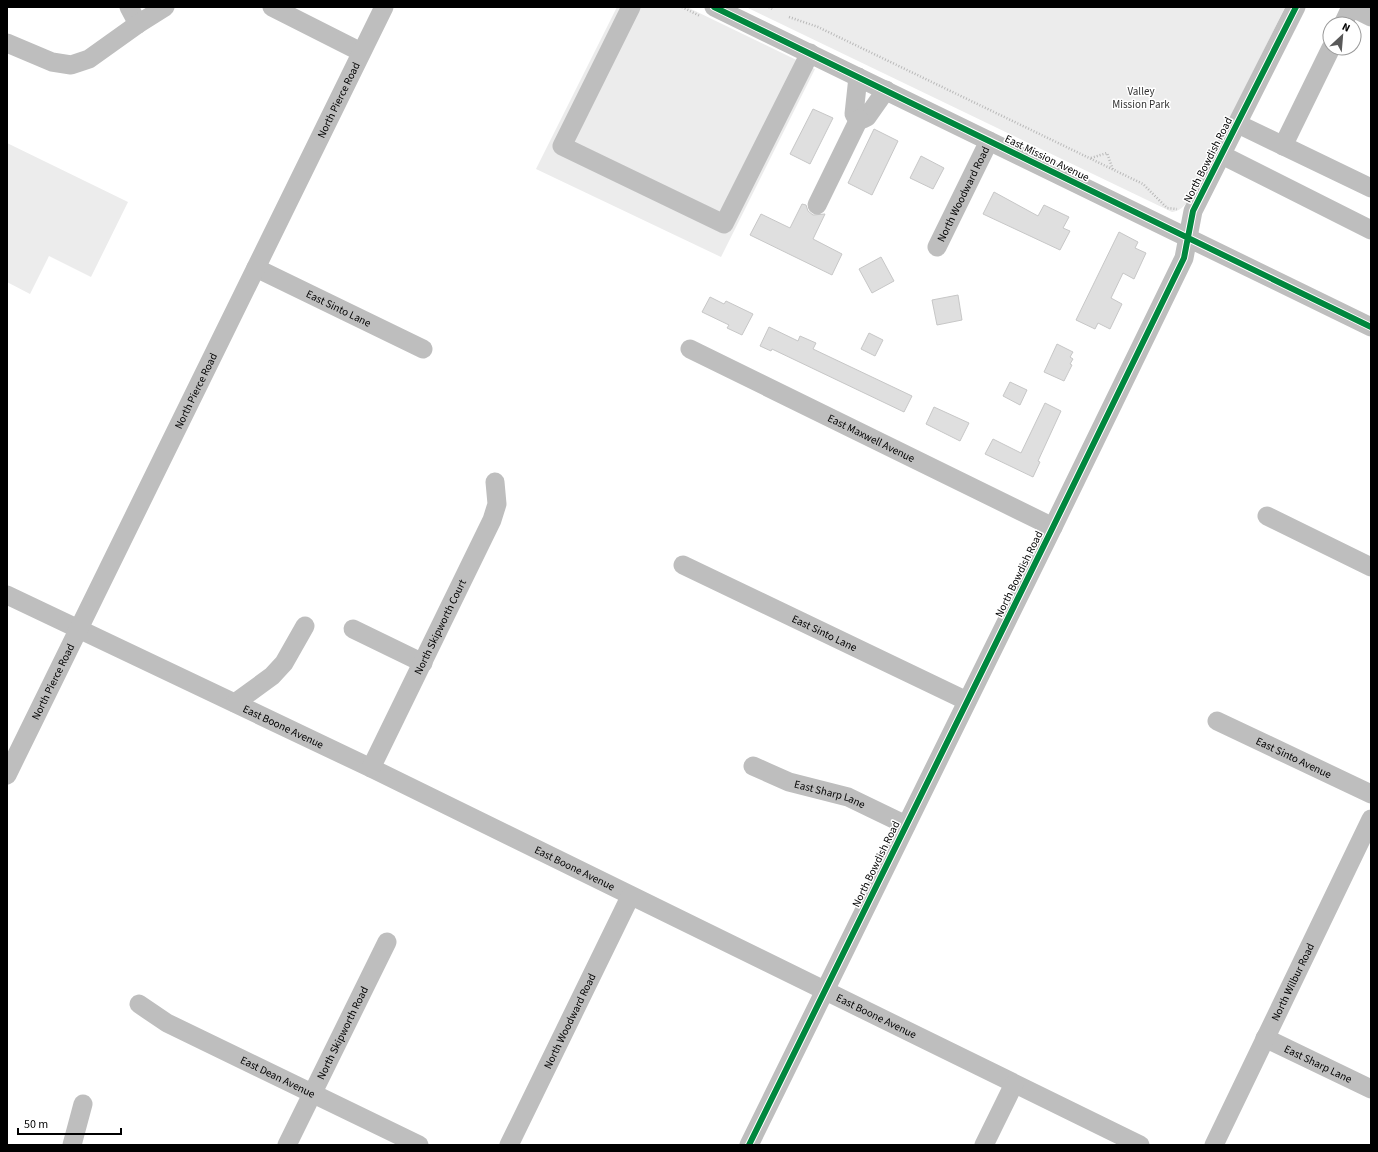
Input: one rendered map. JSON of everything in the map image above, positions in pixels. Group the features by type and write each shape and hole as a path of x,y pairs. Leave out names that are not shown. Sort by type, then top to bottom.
{"street":[{"path":"129,7 138,24"},
{"path":"7,43 52,62 71,65 89,59 138,24 165,7"},
{"path":"272,7 361,52"},
{"name":"North Pierce Road","path":"7,775 384,7"},
{"path":"632,7 562,146 724,224 810,53"},
{"name":"East Mission Avenue","path":"714,7 1189,238 1370,324"},
{"name":"North Bowdish Road","path":"749,1145 1184,258 1189,238 1193,210 1238,124 1296,7"},
{"path":"1347,16 1351,7 1371,17"},
{"path":"1283,146 1327,56"},
{"path":"858,77 854,114 859,119"},
{"path":"859,119 867,117 886,90"},
{"path":"817,205 859,119"},
{"path":"1238,124 1371,188"},
{"name":"North Woodward Road","path":"937,247 989,141"},
{"path":"1222,155 1371,230"},
{"name":"East Sinto Lane","path":"256,268 423,349"},
{"name":"East Maxwell Avenue","path":"690,349 1053,527"},
{"name":"North Skipworth Court","path":"371,768 492,520 497,504 495,482"},
{"path":"1267,516 1371,567"},
{"name":"East Sinto Lane","path":"683,565 967,701"},
{"name":"East Boone Avenue","path":"7,594 79,630 371,768 630,897 1140,1145"},
{"path":"235,703 272,676 284,663 305,626"},
{"path":"353,629 423,663"},
{"name":"East Sinto Avenue","path":"1217,721 1371,794"},
{"name":"East Sharp Lane","path":"753,766 789,782 848,797 906,826"},
{"name":"North Wilbur Road","path":"1214,1145 1371,819"},
{"name":"North Woodward Road","path":"509,1145 630,897"},
{"name":"North Skipworth Road","path":"287,1145 387,942"},
{"name":"East Dean Avenue","path":"139,1004 167,1023 419,1145"},
{"name":"East Sharp Lane","path":"1266,1038 1371,1089"},
{"path":"984,1145 1014,1084"},
{"path":"72,1145 84,1104"}],"path":[{"path":"790,17 818,27 1148,187 1167,208 1176,209 1182,205 1193,210"},
{"path":"1090,159 1107,153 1113,170"}],"green space":[{"path":"617,7 687,7 815,69 721,257 536,169"},
{"name":"Valley Mission Park","path":"746,7 1285,7 1200,181 1185,205 1177,211 1172,212"},
{"path":"7,143 128,202 91,277 49,256 30,294 7,282"}],"building":[{"path":"813,109 833,118 810,164 790,154"},
{"path":"874,129 898,141 872,195 848,183"},
{"path":"921,156 944,168 933,189 910,178"},
{"path":"994,192 1038,216 1044,205 1069,217 1063,228 1070,231 1060,250 983,214"},
{"path":"802,204 806,205 808,211 813,215 825,214 813,239 842,254 832,275 750,235 761,214 790,228"},
{"path":"1119,232 1138,242 1135,248 1146,253 1134,279 1123,273 1111,298 1122,304 1110,329 1098,323 1095,329 1076,320"},
{"path":"881,257 894,281 872,293 859,269"},
{"path":"958,295 962,320 937,325 932,300"},
{"path":"710,297 724,304 726,301 753,314 742,335 727,328 729,325 702,312"},
{"path":"769,327 798,341 800,336 816,343 813,349 912,396 904,412 772,349 771,351 760,346"},
{"path":"869,333 883,340 875,356 861,349"},
{"path":"1057,344 1073,352 1070,357 1073,359 1070,364 1072,365 1064,381 1044,372"},
{"path":"1010,382 1027,390 1020,405 1003,396"},
{"path":"1045,403 1061,411 1038,461 1040,462 1033,477 985,454 993,439 1021,453"},
{"path":"934,407 969,423 960,441 926,424"}],"cycle path":[{"path":"714,7 1371,327"},
{"path":"749,1145 1184,258 1193,211 1296,7"}]}
